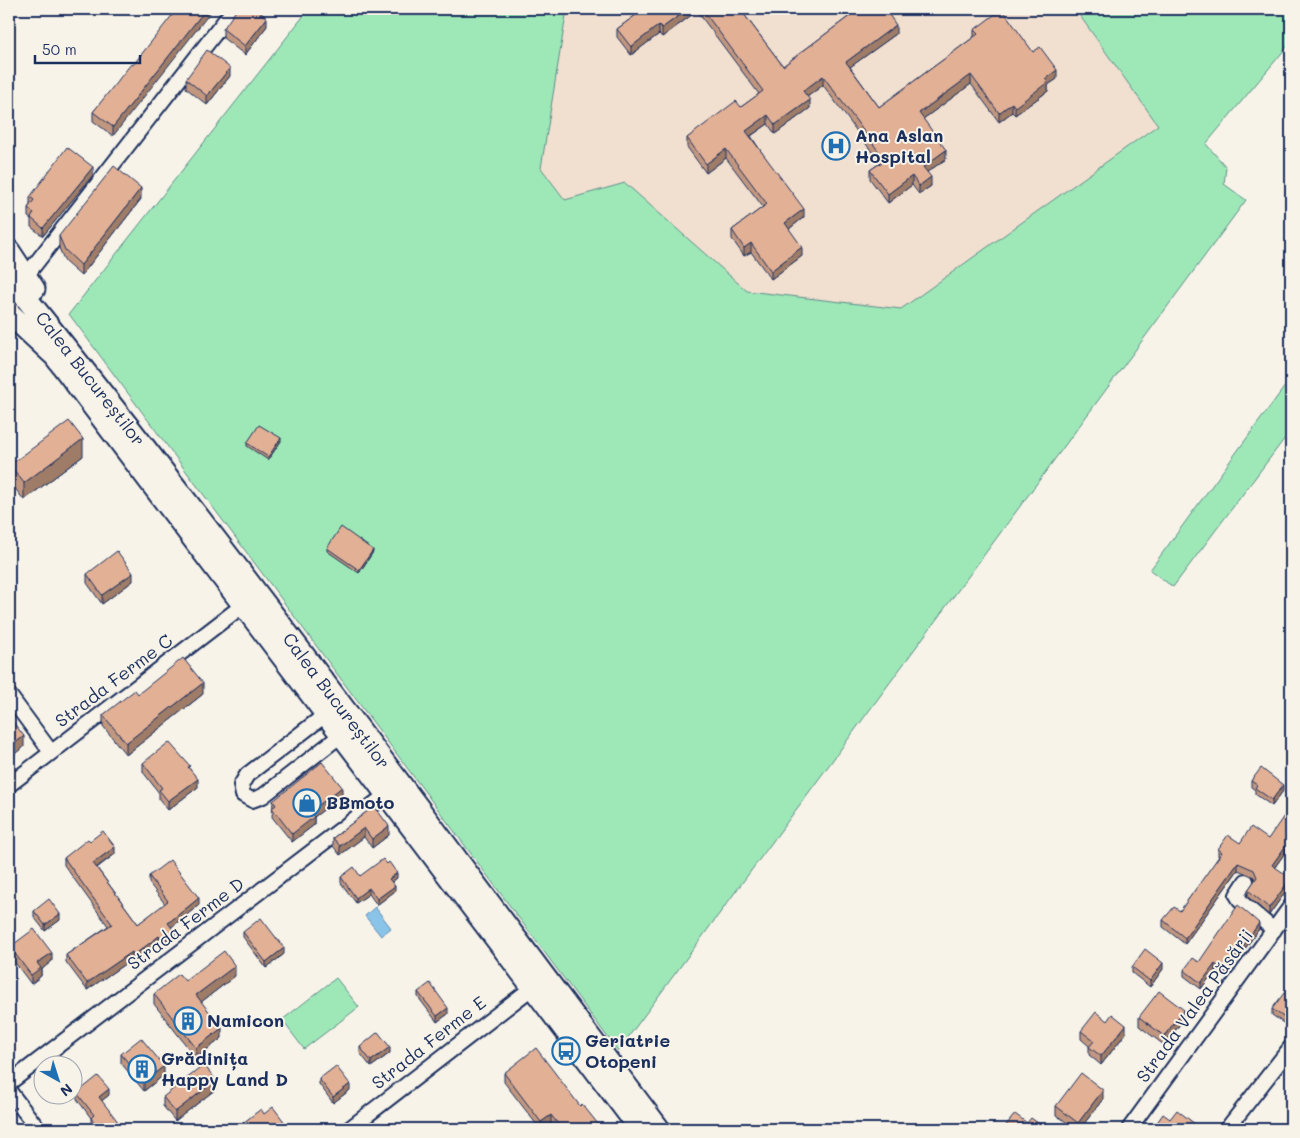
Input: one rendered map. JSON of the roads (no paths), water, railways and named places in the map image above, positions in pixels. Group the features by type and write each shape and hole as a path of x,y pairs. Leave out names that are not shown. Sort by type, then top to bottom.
{"highway":[{"path":"9,251 17,276 59,350"},
{"name":"Calea Bucureștilor","path":"9,300 59,350 265,606 659,1129"},
{"path":"9,313 59,350"},
{"name":"Calea Bucureștilor","path":"59,350 242,606 640,1129"}],"street":[{"path":"17,276 234,9"},
{"name":"Strada Ferme C","path":"9,785 242,606"},
{"path":"9,695 51,752"},
{"path":"325,715 247,775 240,785 243,795 252,800 263,796 341,735"},
{"name":"Strada Ferme D","path":"9,1083 386,795"},
{"path":"1246,881 1237,896 1242,903 1274,930"},
{"name":"Strada Valea Păsării","path":"1129,1129 1291,906"},
{"name":"Strada Ferme E","path":"349,1129 532,987"},
{"path":"1227,1129 1291,1048"},
{"path":"9,1090 38,1129"}],"water":[{"path":"375,907 391,928 381,936 365,916"}],"place":[{"name":"Ana Aslan Hospital","path":"836,146"},
{"name":"BBmoto","path":"307,803"},
{"name":"Namicon","path":"188,1021"},
{"name":"Geriatrie Otopeni","path":"566,1051"},
{"name":"Grădinița Happy Land D","path":"142,1069"}]}
